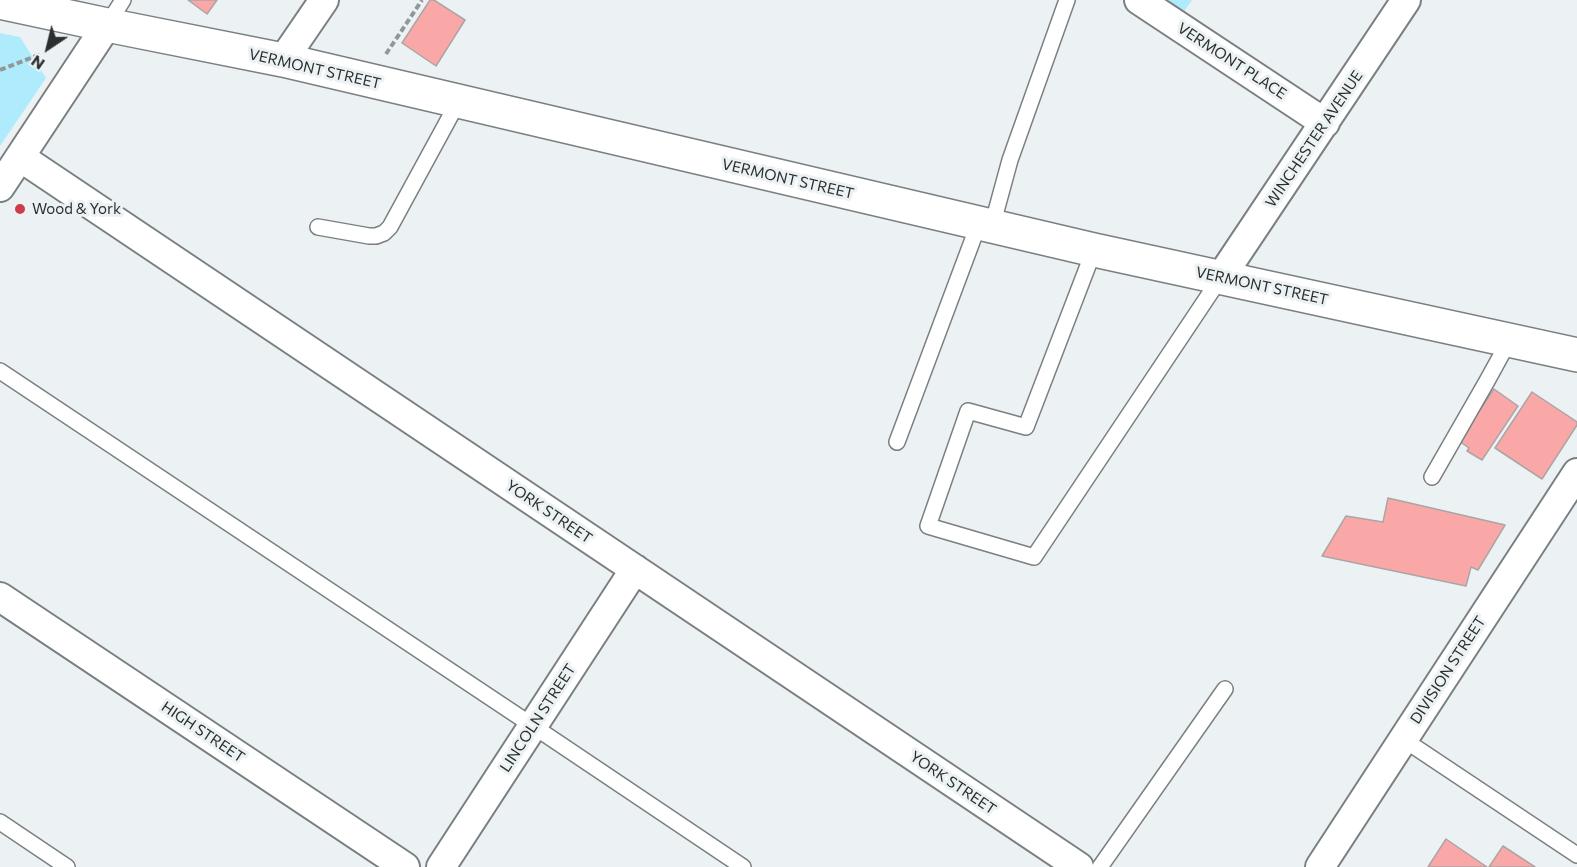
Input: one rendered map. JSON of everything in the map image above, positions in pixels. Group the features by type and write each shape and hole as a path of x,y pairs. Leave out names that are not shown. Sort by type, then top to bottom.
{"street":[{"path":"283,60 324,0"},
{"name":"VERMONT PLACE","path":"1139,0 1325,123"},
{"name":"WINCHESTER AVENUE","path":"1221,278 1406,0"},
{"name":"VERMONT STREET","path":"0,2 115,13 283,60 458,102 1094,250 1577,355"},
{"path":"0,187 115,13"},
{"name":"YORK STREET","path":"20,157 1079,867"},
{"name":"DIVISION STREET","path":"1320,867 1577,473"},
{"name":"LINCOLN STREET","path":"441,867 634,569"},
{"name":"HIGH STREET","path":"0,597 405,867"}],"lane":[{"path":"897,442 986,225 1067,0"},
{"path":"318,227 369,236 384,233 390,227 458,102"},
{"path":"1094,250 1026,427 968,411 928,526 1034,557 1221,278"},
{"path":"1432,477 1509,340"},
{"path":"0,371 742,867"},
{"path":"1100,867 1225,689"},
{"path":"1403,739 1577,855"},
{"path":"0,822 67,867"}],"path":[{"path":"384,57 422,0"},
{"path":"0,70 41,54"}],"shaded area":[{"path":"1164,0 1192,0 1183,13"},
{"path":"0,33 20,37 46,78 0,146"}],"building":[{"path":"188,0 217,0 207,14"},
{"path":"430,0 434,0 465,20 436,66 402,43"},
{"path":"1494,389 1518,406 1482,460 1467,451 1469,448 1459,441"},
{"path":"1532,392 1577,422 1542,479 1495,448"},
{"path":"1388,498 1505,525 1478,570 1471,567 1466,586 1322,556 1346,516 1383,522"},
{"path":"1446,839 1487,867 1428,867"},
{"path":"1503,846 1535,867 1489,867"}],"place":[{"name":"Wood & York","path":"20,209"}]}
